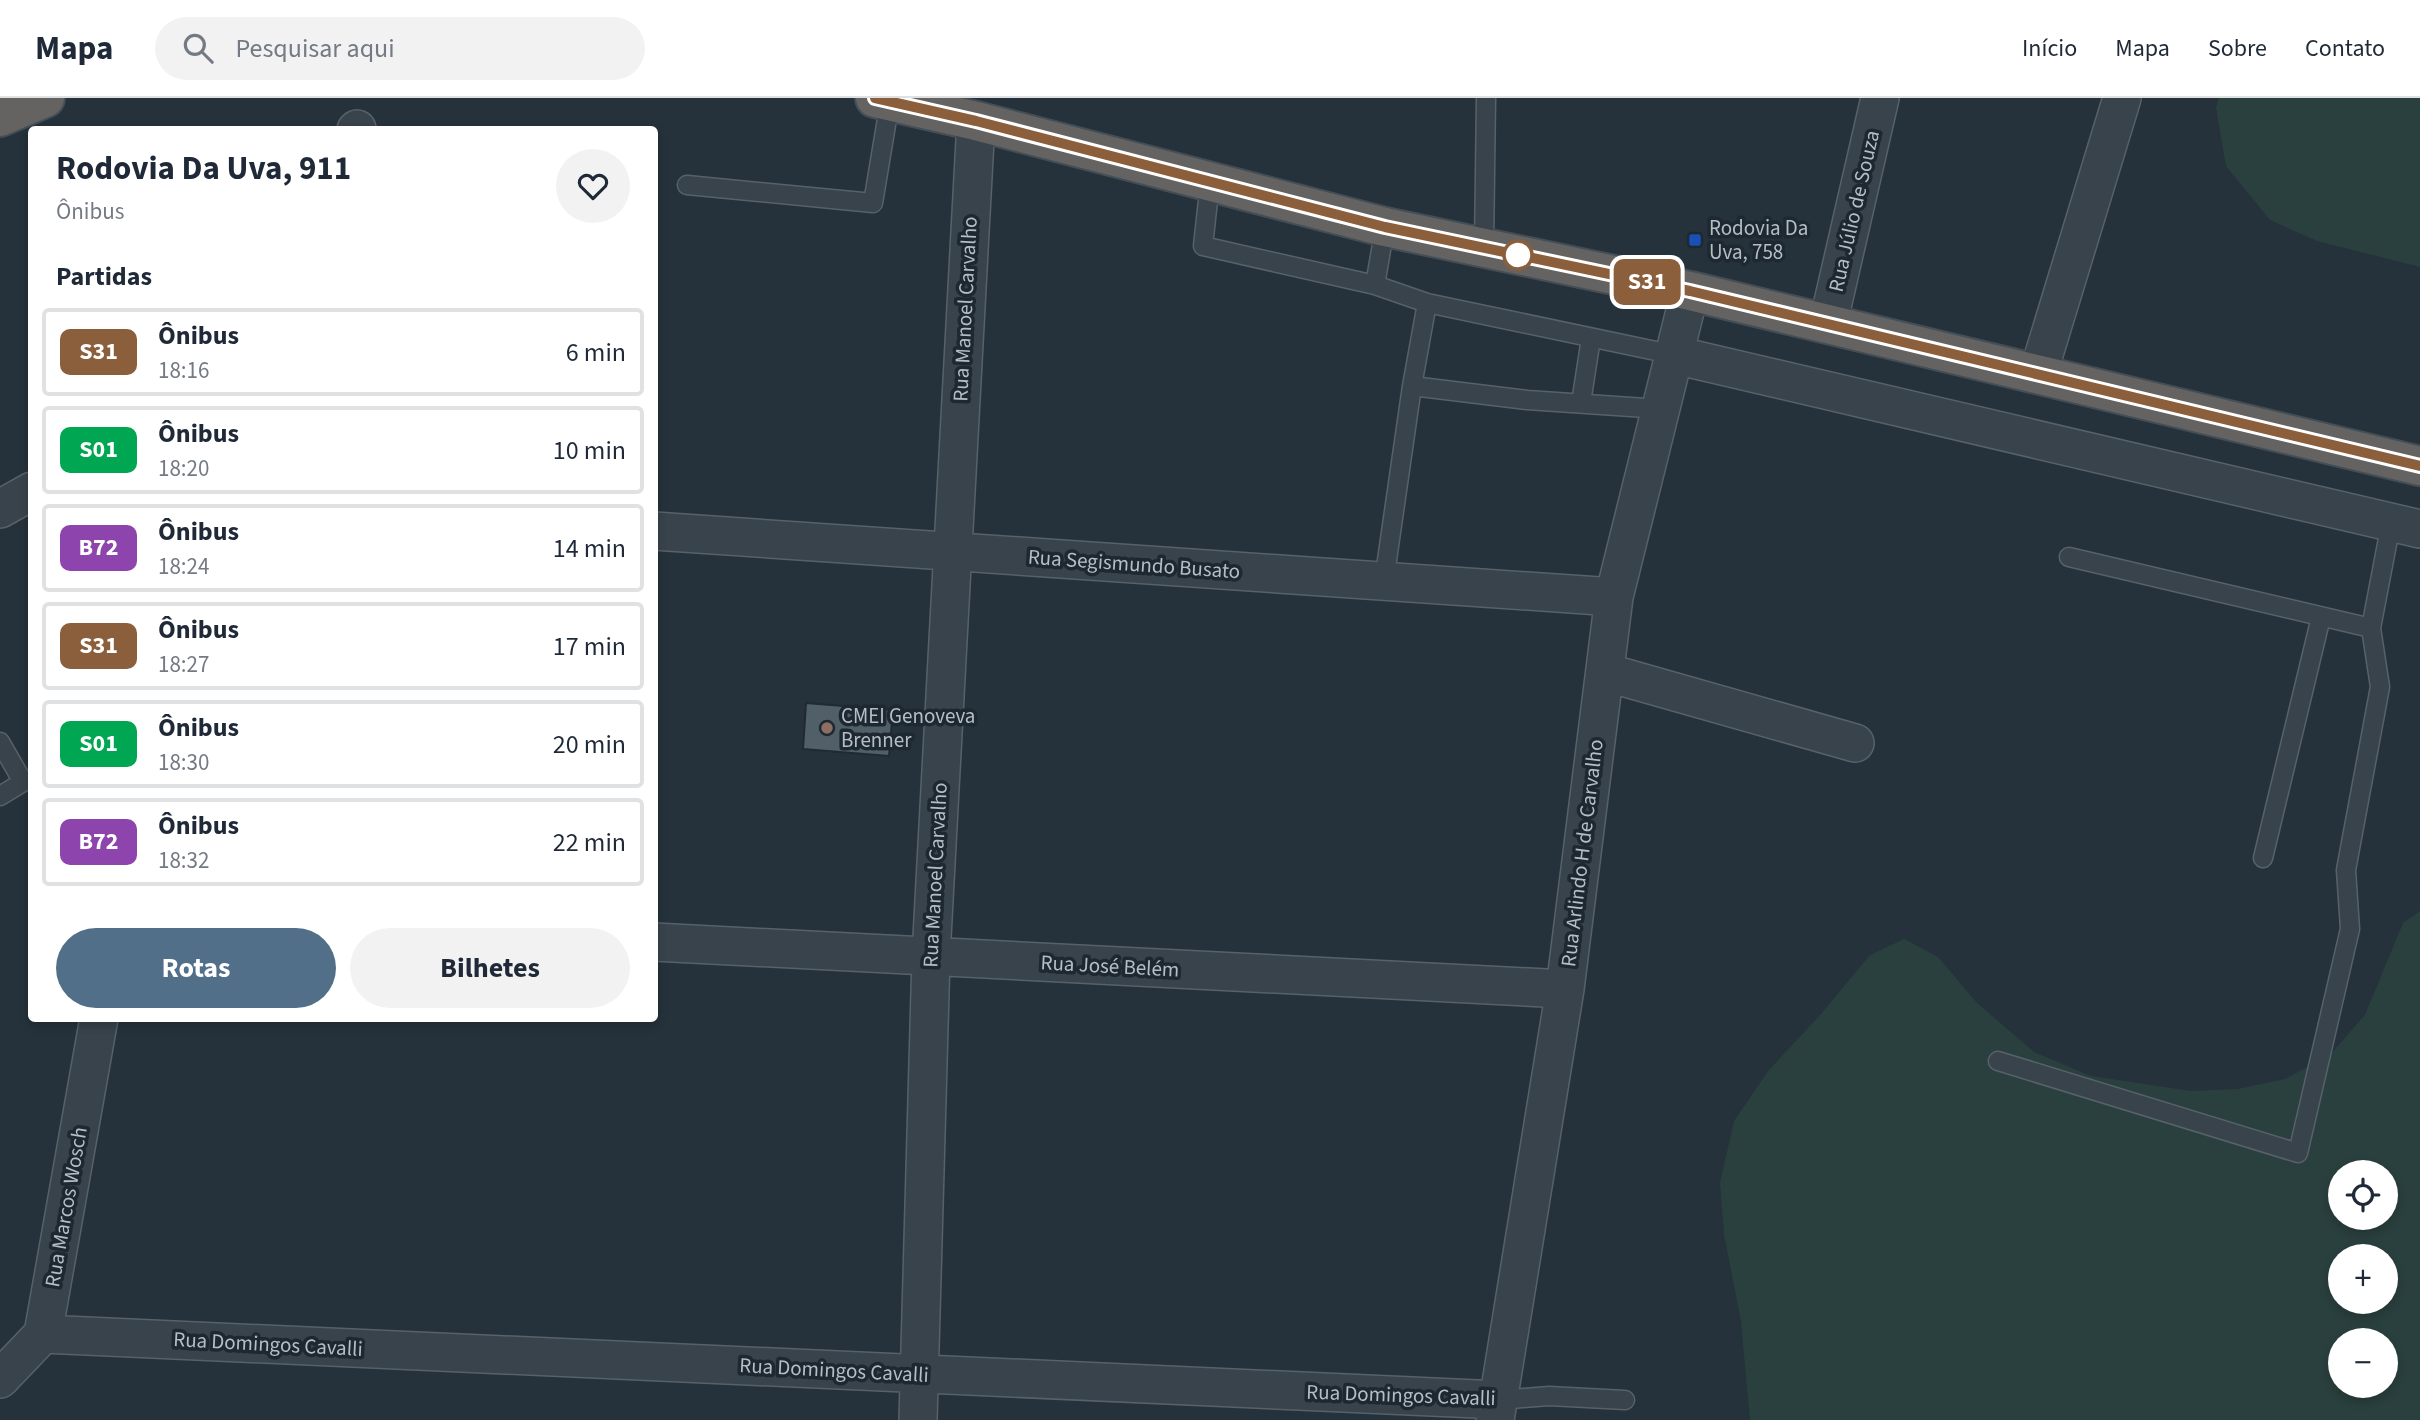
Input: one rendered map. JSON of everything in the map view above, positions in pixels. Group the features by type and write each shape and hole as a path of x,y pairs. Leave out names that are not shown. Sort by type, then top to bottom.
{"highway":[{"path":"0,117 45,98"},
{"path":"883,100 976,121 1385,227 1690,291 2420,466"}],"street":[{"name":"Rua Júlio de Souza","path":"1828,324 1880,98"},
{"path":"2038,374 2122,98"},
{"name":"Rua Manoel Carvalho","path":"918,1420 931,956 976,121"},
{"name":"Rua Arlindo H de Carvalho","path":"1497,1410 1565,989 1614,597 1690,291"},
{"path":"1675,355 2406,526"},
{"path":"0,509 28,493"},
{"name":"Rua Segismundo Busato","path":"658,531 1614,597"},
{"path":"1605,672 1855,743"},
{"name":"Rua José Belém","path":"658,942 1565,989"},
{"name":"Rua Marcos Wosch","path":"43,1334 98,1022"},
{"path":"0,1379 43,1334"},
{"name":"Rua Domingos Cavalli","path":"43,1334 920,1374 1497,1410"}],"lane":[{"path":"1484,248 1486,98"},
{"path":"687,185 873,203 883,100"},
{"path":"1210,182 1203,246 1375,285 1427,303 1675,355"},
{"path":"1375,285 1385,227"},
{"path":"1384,581 1412,386 1427,303"},
{"path":"1581,403 1591,338"},
{"path":"1412,386 1527,400 1661,409"},
{"path":"1998,1061 2298,1153 2350,929 2346,870 2380,687 2371,628 2406,526"},
{"path":"2069,557 2371,628"},
{"path":"2263,858 2321,617"},
{"path":"0,742 23,782 0,796"},
{"name":"Rua Domingos Cavalli","path":"1497,1410 1549,1396 1625,1400"}],"green space":[{"path":"2219,98 2420,98 2420,267 2317,241 2270,220 2226,166 2216,108"},
{"path":"2420,911 2420,1420 1750,1420 1741,1321 1724,1234 1720,1183 1734,1121 1769,1070 1821,1014 1870,955 1904,939 1938,957 1977,1003 2034,1052 2091,1076 2191,1091 2238,1089 2285,1079 2330,1055 2365,1015 2403,923"}],"building":[{"path":"806,703 893,710 889,756 803,749"}],"bus line":[{"name":"S31","path":"875,98 976,121 1385,227 1690,291 2420,466"}],"place":[{"name":"Rodovia Da Uva, 758","path":"1695,240"},
{"name":"CMEI Genoveva Brenner","path":"827,728"}]}
